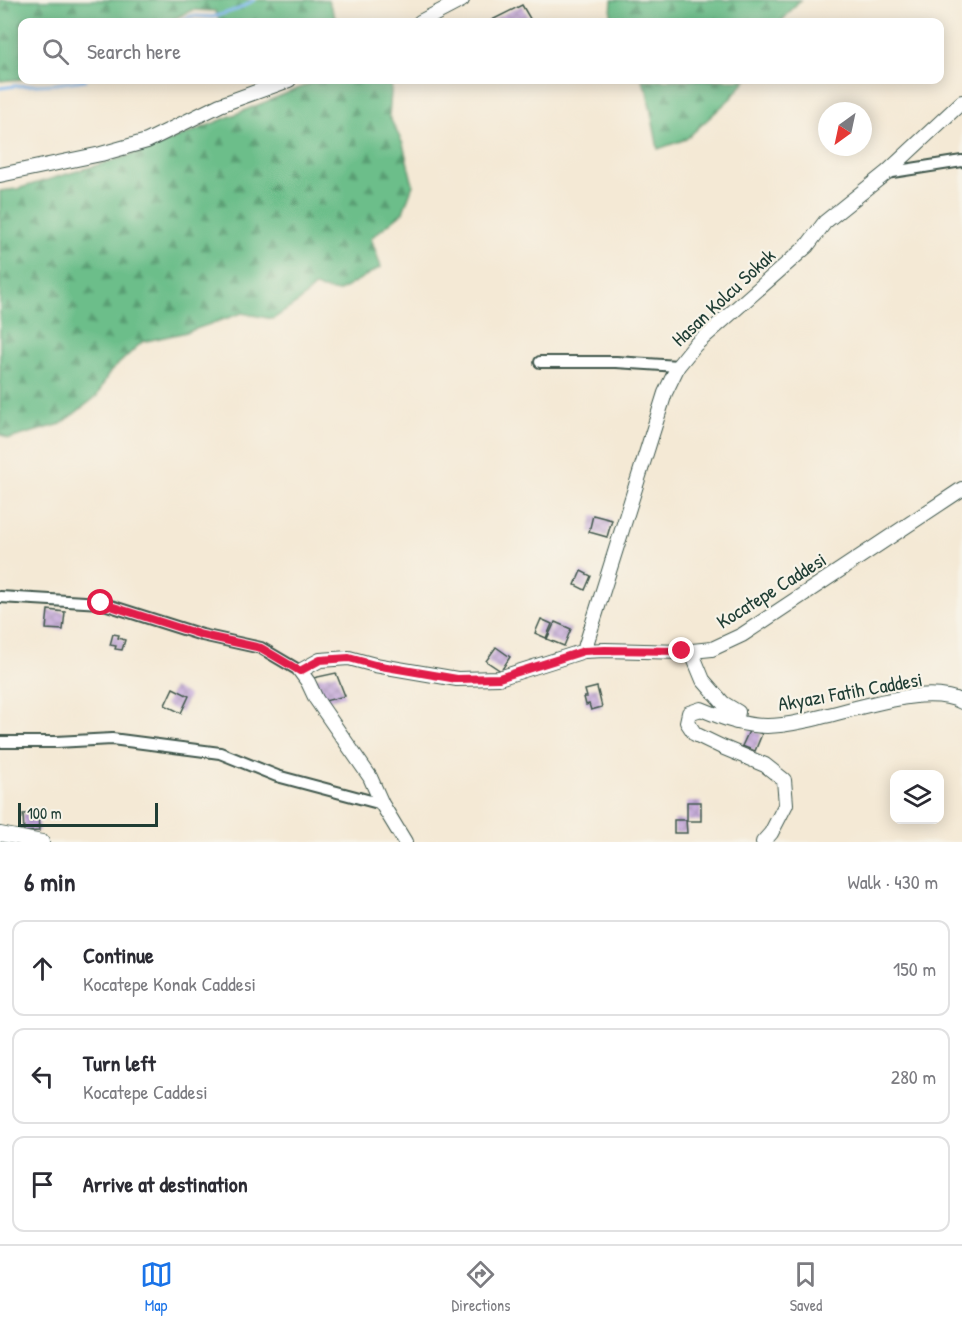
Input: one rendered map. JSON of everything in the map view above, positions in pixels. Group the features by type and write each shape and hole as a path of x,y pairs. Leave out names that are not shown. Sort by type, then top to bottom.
{"main road":[{"path":"428,18 462,0"},
{"path":"0,175 100,154 147,141 220,105 278,84"},
{"name":"Hasan Kolcu Sokak","path":"584,651 665,393 678,366 694,345 807,246 825,222 886,173 962,102"},
{"name":"Kocatepe Caddesi","path":"300,671 320,660 349,658 375,665 457,679 499,678 584,651 712,649 742,635 962,489"},
{"path":"691,651 703,680 723,703 738,712 736,723"},
{"path":"300,671 316,699 370,777 382,804 405,842"},
{"name":"Akyazı Fatih Caddesi","path":"763,842 771,833 786,804 784,780 765,765 695,734 687,722 689,714 701,709 736,723 768,726 808,720 920,695 953,697 962,702"},
{"path":"0,834 36,841"}],"street":[{"path":"886,173 962,161"},
{"path":"540,362 616,362 678,366"},
{"path":"0,597 101,603 202,635 261,648 300,671"},
{"path":"0,742 112,739 220,753 277,776 382,804"}],"green space":[{"path":"0,0 328,0 335,18 218,18 215,11 192,10 176,18 18,18 18,79 0,81"},
{"path":"612,0 802,0 784,18 613,18"},
{"path":"309,84 392,84 389,116 403,144 413,185 403,212 371,238 381,267 338,292 314,287 300,301 273,319 242,313 187,332 142,342 109,373 97,396 61,424 9,439 0,434 0,191 17,189 148,150"},
{"path":"644,84 743,84 732,97 686,139 658,149"}],"building":[{"path":"522,5 530,18 496,18"},
{"path":"593,515 612,520 607,537 589,532"},
{"path":"581,571 591,576 585,590 575,585"},
{"path":"48,610 65,612 63,630 46,629"},
{"path":"541,619 552,624 546,638 535,633"},
{"path":"555,622 571,629 564,646 547,639"},
{"path":"113,634 125,640 122,650 110,645"},
{"path":"496,647 510,657 501,671 486,661"},
{"path":"336,673 345,696 325,701 317,692 313,678"},
{"path":"597,687 602,707 591,710 589,704 586,705 585,690"},
{"path":"173,688 189,696 181,713 165,705"},
{"path":"750,729 762,734 755,751 742,746"},
{"path":"687,802 701,802 701,821 687,821"},
{"path":"38,813 39,831 24,832 23,814"},
{"path":"674,820 686,820 687,833 674,833"}],"waterway":[{"path":"187,18 191,16 213,17 239,9 254,0"},
{"path":"0,88 56,84"}],"route":[{"path":"101,603 202,635 261,648 300,671 320,660 349,658 375,665 457,679 499,678 584,651 682,651"}]}
